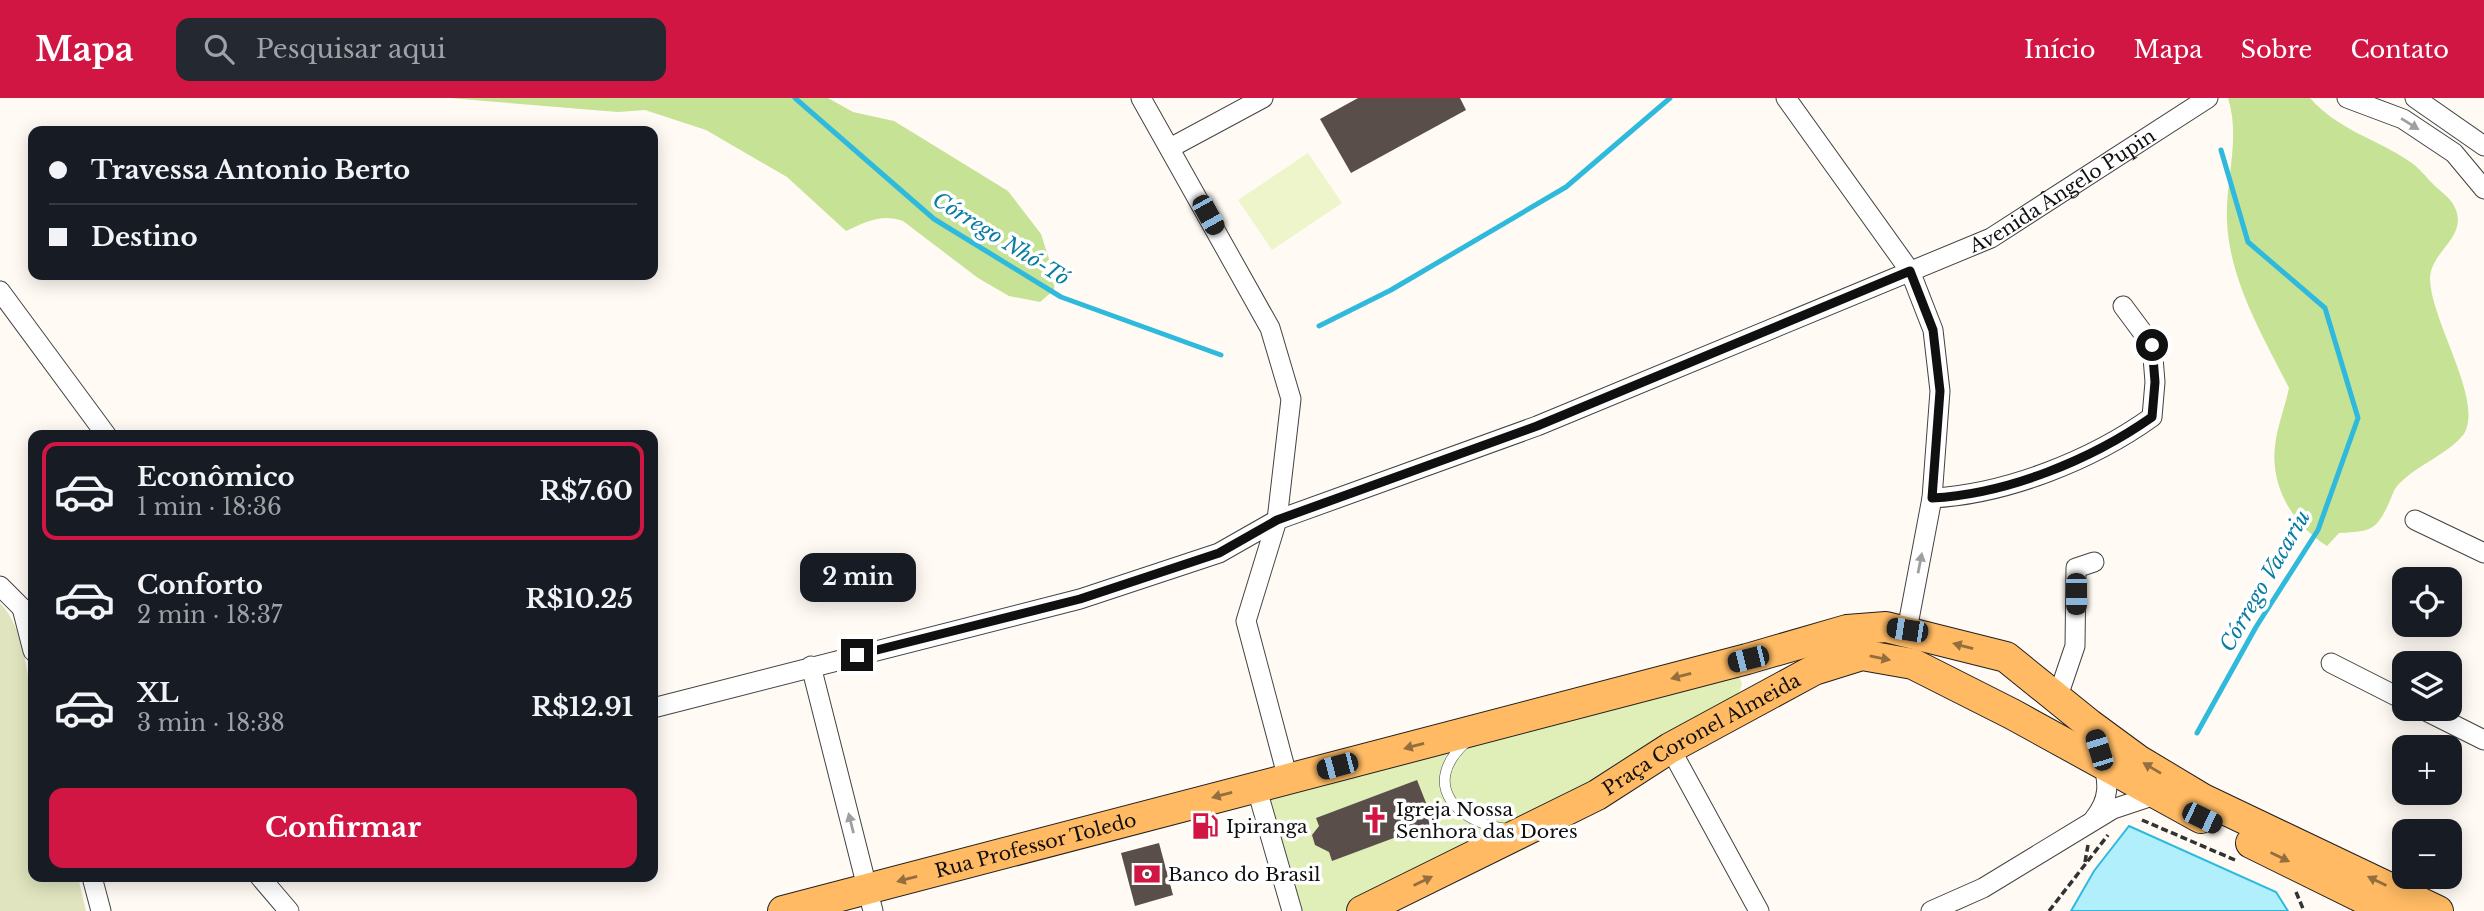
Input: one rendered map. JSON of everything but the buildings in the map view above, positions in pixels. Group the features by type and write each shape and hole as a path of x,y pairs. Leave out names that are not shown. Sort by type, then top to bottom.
{"main road":[{"path":"1288,779 1748,659 1847,630 1886,627 1907,630 2006,657 2138,760 2203,799 2438,911"},
{"name":"Praça Coronel Almeida","path":"1362,911 1597,795 1670,747 1814,670 1862,654 1913,664 2012,714 2104,766 2147,807 2389,911"},
{"path":"2012,714 2036,710 2048,692"},
{"name":"Rua Professor Toledo","path":"783,911 870,900 1256,786 1288,779"}],"street":[{"path":"1142,98 1270,328 1291,399 1277,520 1246,621 1288,779"},
{"path":"1170,148 1263,98"},
{"path":"1786,98 1910,271 1933,330 1940,391 1932,498 1907,630"},
{"name":"Avenida Ângelo Pupin","path":"658,707 1080,599 1219,553 1277,520 1537,426 1991,237 2208,98"},
{"path":"2347,98 2403,119 2454,153 2484,189"},
{"path":"2416,98 2484,146"},
{"path":"0,290 103,430"},
{"path":"1932,498 2012,486 2123,438 2152,417 2155,382 2152,345 2123,306"},
{"path":"2415,520 2484,553"},
{"path":"2048,692 2076,646 2076,568 2094,562"},
{"path":"0,586 28,613"},
{"path":"2331,663 2392,694"},
{"path":"811,666 870,900"},
{"path":"2446,721 2484,740"},
{"path":"2089,724 2109,787 2104,807 2094,820"},
{"path":"1670,747 1759,911"},
{"path":"1256,786 1292,911"},
{"path":"1931,911 1983,888 2113,809 2147,807"},
{"path":"93,882 101,911"},
{"path":"264,882 289,911"}],"lane":[{"path":"1484,727 1458,750 1449,763 1447,790 1453,805 1466,818 1482,825 1529,830"}],"path":[{"path":"2147,807 2244,864"},
{"path":"2049,911 2115,828"},
{"path":"2290,883 2299,896 2304,911"}],"green space":[{"path":"449,98 828,98 853,112 894,121 1008,191 1041,234 1055,278 1054,290 1040,302 1009,296 978,278 903,221 888,218 874,220 846,231 787,177 706,130 645,110 618,112"},
{"path":"2228,98 2310,98 2333,119 2412,163 2449,199 2457,215 2454,234 2436,260 2430,279 2439,317 2467,401 2468,419 2464,434 2397,486 2374,526 2364,531 2339,533 2327,546 2295,516 2276,476 2276,439 2289,388 2249,308 2229,244 2227,206 2233,129"},
{"path":"1308,153 1342,203 1272,250 1238,200"},
{"path":"0,603 14,625 24,655 28,680 28,882 79,882 86,911 0,911"},
{"path":"1737,671 1742,684 1737,699 1655,753 1351,911 1297,911 1261,789"}],"water":[{"path":"2129,826 2276,892 2288,911 2071,911 2094,871"}],"waterway":[{"name":"Córrego Nhó-Tó","path":"795,98 934,219 1061,297 1221,355"},
{"name":"Córrego Nhó-Tó","path":"1319,326 1391,290 1566,187 1670,98"},
{"name":"Córrego Vacariu","path":"2197,733 2256,627 2318,530 2358,418 2325,308 2248,242 2221,150"}],"place":[{"name":"Igreja Nossa Senhora das Dores","path":"1375,820"},
{"name":"Ipiranga","path":"1205,826"},
{"name":"Banco do Brasil","path":"1147,874"}],"route":[{"path":"857,655 1080,599 1219,553 1277,520 1537,426 1910,271 1933,330 1940,391 1932,498 1953,497 2012,486 2123,438 2152,417 2155,382 2152,345"}]}
